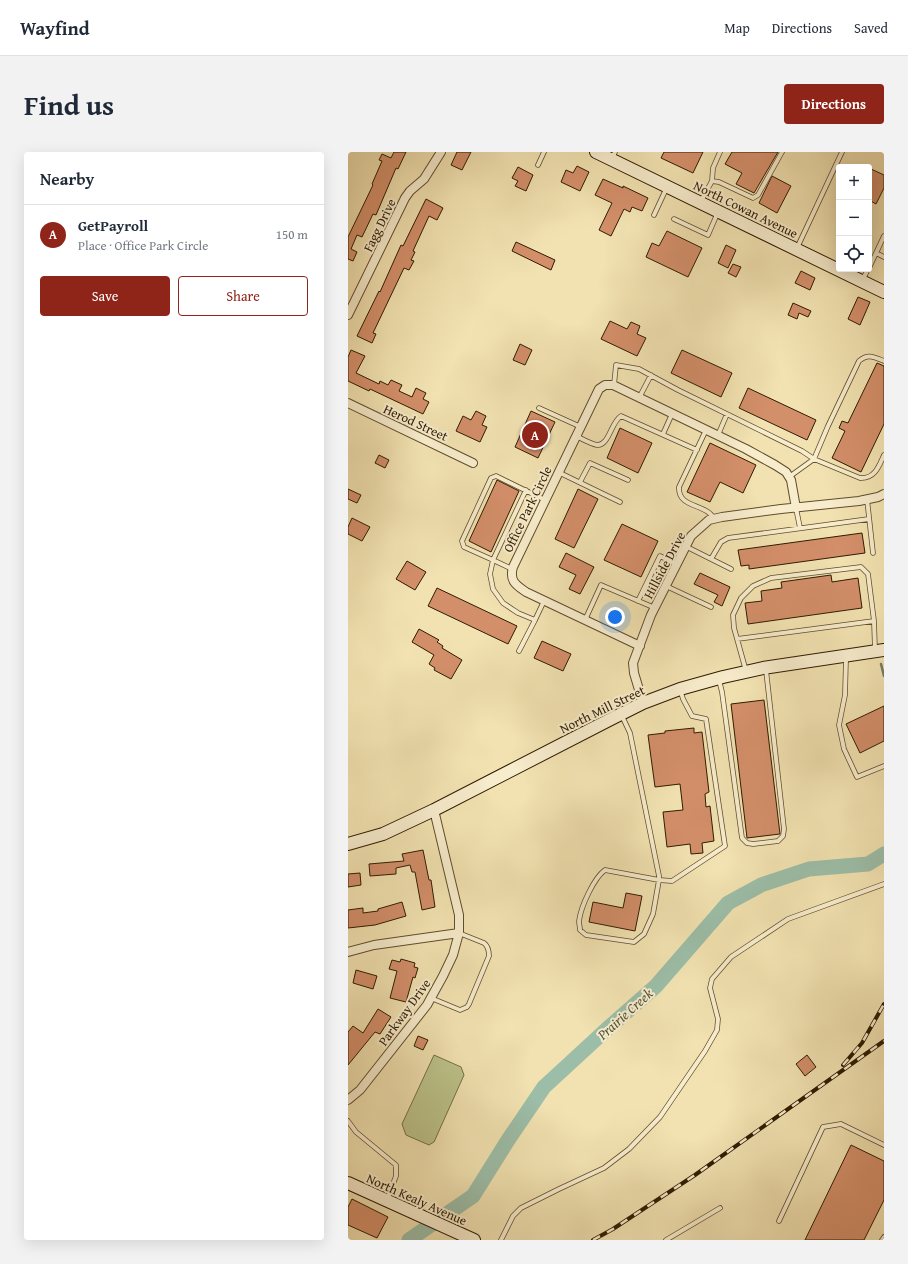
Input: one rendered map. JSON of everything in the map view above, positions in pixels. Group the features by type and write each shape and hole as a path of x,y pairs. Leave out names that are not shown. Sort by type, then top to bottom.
{"main road":[{"name":"North Cowan Avenue","path":"596,152 614,156 667,187 884,292"},
{"name":"North Mill Street","path":"348,844 383,834 434,810 621,714 680,689 718,678 766,668 879,650"},
{"name":"North Kealy Avenue","path":"348,1183 474,1240"}],"street":[{"name":"Fagg Drive","path":"348,315 405,198 416,184 424,179 441,152"},
{"name":"Office Park Circle","path":"614,386 605,386 599,389 558,472 511,574 514,584 526,592 640,646"},
{"path":"614,386 706,429 746,449 786,472 791,480 796,508"},
{"name":"Herod Street","path":"348,403 473,463"},
{"name":"Hillside Drive","path":"643,704 634,673 634,663 640,646 654,608 685,546 691,536 709,520 867,499 884,494"},
{"name":"Parkway Drive","path":"348,1100 360,1090 427,1005 444,976 453,955 459,932 459,915 434,810"},
{"path":"348,952 374,945 459,932"}],"lane":[{"path":"538,165 544,152"},
{"path":"700,203 712,182 713,168 720,152"},
{"path":"712,182 719,182 753,198 758,195 782,152"},
{"path":"796,249 842,152"},
{"path":"654,215 667,187"},
{"path":"674,219 708,236 718,212"},
{"path":"872,262 884,236"},
{"path":"876,253 884,257"},
{"path":"862,282 867,272"},
{"path":"789,477 814,460 859,361 868,355 884,361"},
{"path":"614,386 616,365 639,369 678,390 802,451 814,460 860,478 866,478 874,474 884,455"},
{"path":"639,398 651,375"},
{"path":"539,408 581,426"},
{"path":"662,434 672,413"},
{"path":"718,435 727,414"},
{"path":"576,436 597,445 602,444 606,442 615,422 621,416 696,450"},
{"path":"706,429 679,487 679,494 683,499 708,512 715,519"},
{"path":"580,482 590,462 628,480"},
{"path":"558,472 620,502"},
{"path":"512,569 464,547 462,542 491,478 496,476 545,500"},
{"path":"526,490 493,560 490,574 493,589 503,603 518,613 535,620"},
{"path":"867,499 872,553"},
{"path":"796,508 800,528"},
{"path":"711,559 721,542 728,538 869,519"},
{"path":"685,546 731,569"},
{"path":"638,601 660,556 676,564"},
{"path":"746,672 734,628 733,615 740,598 753,586 772,578 861,567 868,574 879,650"},
{"path":"585,620 601,584 654,608"},
{"path":"666,586 711,607"},
{"path":"519,651 544,600"},
{"path":"737,639 874,621"},
{"path":"846,656 845,695 839,725 844,749 857,777 884,766"},
{"path":"718,678 722,692 742,838 747,843 753,844 778,841 783,836 784,828 766,668"},
{"path":"621,714 630,733 660,876 659,880 653,914 644,934 634,942 586,935 580,930 579,921 589,892 599,875 605,870 659,880 672,881 725,846 706,719 692,716 683,699 680,689"},
{"path":"501,1240 513,1216 521,1208 604,1168 629,1149 660,1117 705,1051 717,1030 718,1019 710,988 712,979 732,957 788,919 884,884"},
{"path":"431,998 460,1010 467,1007 469,1004 489,956 489,951 487,945 484,943 459,932"},
{"path":"348,1121 356,1132 396,1165 396,1176 387,1200"},
{"path":"779,1221 823,1127 841,1124 884,1145"},
{"path":"666,1240 720,1208"}],"green space":[{"path":"434,1055 461,1067 464,1075 434,1142 429,1145 406,1135 402,1124"}],"building":[{"path":"394,152 406,152 398,169 396,168 376,215 373,214 362,237 357,235 351,249 357,252 353,261 348,259 348,237 373,185 372,184 382,161 379,160 382,154 391,158"},
{"path":"457,152 471,152 462,170 451,165"},
{"path":"664,152 703,152 693,173 661,158"},
{"path":"732,152 778,152 754,193 736,184 742,173 725,164"},
{"path":"577,166 589,172 580,191 561,182 566,170 573,173"},
{"path":"518,167 533,175 526,191 515,186 518,181 512,178"},
{"path":"872,169 884,175 884,188 876,204 872,202"},
{"path":"772,176 791,186 777,213 759,203"},
{"path":"603,179 623,188 623,186 648,198 642,211 632,207 630,212 624,209 611,236 599,230 612,203 595,195"},
{"path":"426,199 443,208 437,220 429,216 413,251 415,252 411,260 414,261 409,270 404,268 373,333 376,334 372,343 357,336 379,291 380,292 401,245 403,246"},
{"path":"667,231 702,248 688,277 646,257 652,243 659,246"},
{"path":"516,242 555,260 551,270 512,251"},
{"path":"726,245 736,250 728,268 718,263"},
{"path":"733,264 741,267 736,277 728,273"},
{"path":"801,271 815,278 810,290 795,283"},
{"path":"858,297 870,302 860,325 848,319"},
{"path":"793,303 811,311 808,317 799,313 797,319 788,315"},
{"path":"610,321 627,329 631,322 640,326 637,334 646,338 637,356 601,339"},
{"path":"520,344 532,350 525,365 513,360"},
{"path":"351,350 365,356 356,373 379,384 380,381 388,385 391,380 402,385 399,391 412,397 416,388 426,393 423,399 429,402 423,414 370,389 369,391 348,381 348,357"},
{"path":"682,350 732,373 721,397 671,373"},
{"path":"877,363 884,366 884,424 861,472 832,458 845,431 839,428 842,421 848,423"},
{"path":"748,388 816,420 807,440 739,408"},
{"path":"476,411 486,416 482,425 487,427 480,442 456,431 463,416 471,420"},
{"path":"531,411 555,422 538,458 515,447"},
{"path":"620,428 652,443 638,473 607,458"},
{"path":"710,443 756,465 743,493 720,482 710,502 687,492"},
{"path":"379,455 389,460 385,468 375,463"},
{"path":"497,480 519,491 491,552 469,541"},
{"path":"348,489 361,495 357,503 348,499"},
{"path":"578,489 598,499 574,548 555,539"},
{"path":"352,518 370,527 362,541 348,534 348,527"},
{"path":"622,524 658,541 641,577 604,560"},
{"path":"862,533 865,553 749,569 749,565 741,566 738,550"},
{"path":"566,553 594,567 580,594 569,589 576,575 559,567"},
{"path":"407,561 426,572 415,590 396,579"},
{"path":"700,573 730,587 722,606 714,602 718,595 694,584"},
{"path":"831,575 832,582 858,578 862,608 748,624 745,603 762,601 761,591 782,588 781,582"},
{"path":"437,588 517,626 508,644 428,606"},
{"path":"419,629 439,640 437,642 443,646 442,648 462,660 451,679 434,670 435,668 429,664 434,655 412,642"},
{"path":"542,641 571,654 563,671 534,658"},
{"path":"764,700 780,834 747,838 731,704"},
{"path":"884,706 884,741 860,753 846,724"},
{"path":"694,728 694,733 702,732 709,792 705,794 706,807 710,806 714,841 702,843 703,853 691,854 690,844 667,847 663,812 683,810 680,784 655,787 648,735 665,733 665,731"},
{"path":"423,850 429,880 431,880 435,907 422,910 415,872 412,872 410,865 396,868 396,874 370,876 369,864 404,861 402,854"},
{"path":"360,873 361,885 348,887 348,874"},
{"path":"626,893 642,896 635,931 589,922 593,902 623,908"},
{"path":"402,902 406,916 375,925 348,928 348,910 363,908 363,913 378,911 378,909"},
{"path":"401,959 415,963 414,967 418,968 415,978 413,977 406,1002 390,998 397,971 389,969 392,960 400,962"},
{"path":"356,970 377,976 373,989 353,983"},
{"path":"378,1009 391,1017 380,1034 375,1032 348,1065 348,1032 353,1026 363,1033"},
{"path":"418,1036 428,1040 423,1050 414,1046"},
{"path":"807,1055 816,1067 805,1076 796,1064"},
{"path":"851,1145 884,1161 884,1200 864,1240 805,1240"},
{"path":"352,1199 388,1217 377,1238 348,1225 348,1207"}],"waterway":[{"path":"881,664 884,676"},
{"name":"Prairie Creek","path":"409,1240 473,1196 508,1140 544,1087 656,986 728,903 761,885 809,869 868,864 884,854"}],"railway":[{"path":"843,1065 862,1043 884,1004"},
{"path":"593,1240 613,1229 695,1175 884,1041"}],"place":[{"name":"GetPayroll","path":"535,435"}]}
